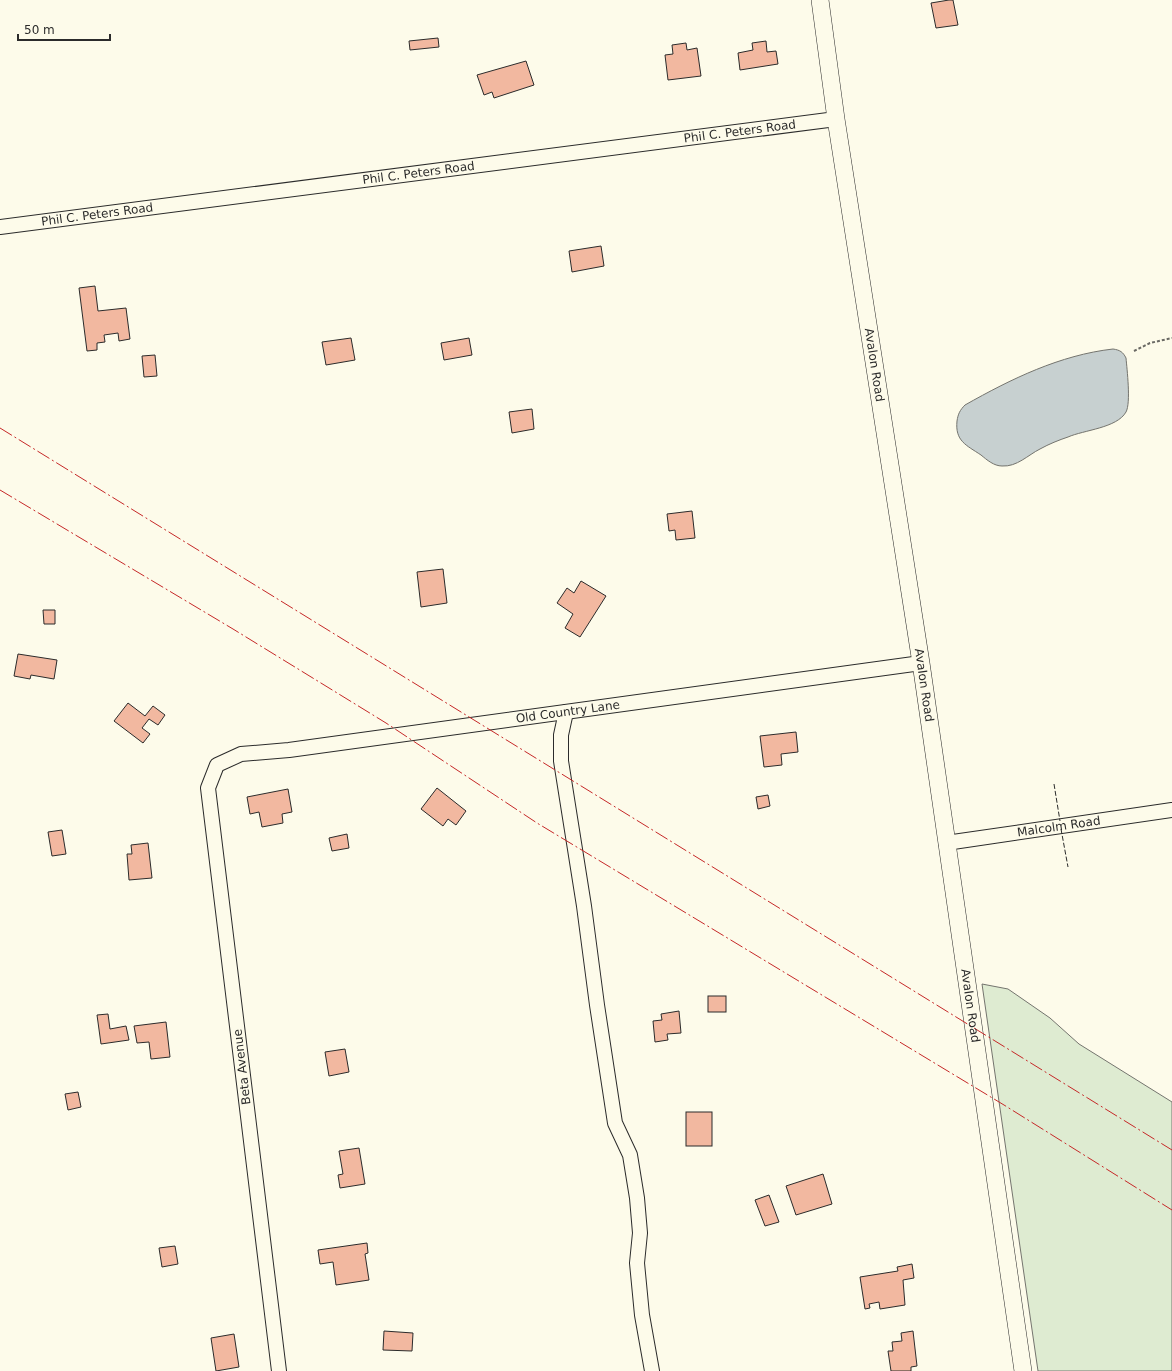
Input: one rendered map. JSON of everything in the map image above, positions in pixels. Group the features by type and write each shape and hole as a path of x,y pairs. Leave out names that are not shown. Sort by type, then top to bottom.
{"main road":[{"name":"Avalon Road","path":"820,0 836,119 921,663 1023,1371"}],"street":[{"name":"Phil C. Peters Road","path":"0,227 836,119"},
{"name":"Old Country Lane","path":"217,765 241,754 289,750 921,663"},
{"path":"566,712 560,735 561,761 584,906 615,1123 630,1155 636,1190 640,1233 637,1263 642,1314 652,1371"},
{"name":"Beta Avenue","path":"217,765 208,788 279,1371"},
{"name":"Malcolm Road","path":"946,843 1172,810"}],"path":[{"path":"1134,351 1150,343 1172,338"}],"green space":[{"path":"982,984 1008,989 1050,1018 1079,1044 1172,1102 1172,1371 1038,1371"}],"shaded area":[{"path":"1113,349 1124,354 1126,358 1128,386 1126,412 1115,422 1054,442 1017,463 1007,466 996,465 966,445 960,438 957,428 957,421 960,412 965,405 1018,377 1055,362 1093,352"}],"building":[{"path":"953,0 958,25 936,28 931,3"},
{"path":"438,38 439,47 410,50 409,41"},
{"path":"766,41 767,52 776,51 778,64 740,70 738,53 753,50 752,43"},
{"path":"686,43 687,50 697,48 701,76 668,80 665,55 673,54 672,45"},
{"path":"526,61 534,85 494,98 492,92 484,95 477,75"},
{"path":"601,246 604,266 572,272 569,251"},
{"path":"95,286 98,311 126,308 130,339 119,341 118,333 104,335 105,342 97,343 97,350 87,351 79,288"},
{"path":"351,338 355,360 326,365 322,342"},
{"path":"469,338 472,355 444,360 441,343"},
{"path":"155,355 157,376 144,377 142,356"},
{"path":"532,409 534,429 512,433 509,412"},
{"path":"692,511 695,538 676,540 675,530 669,531 667,514"},
{"path":"443,569 447,603 421,607 417,572"},
{"path":"581,581 606,596 580,637 565,628 573,614 557,603 567,588 574,593"},
{"path":"43,610 55,610 55,624 44,624"},
{"path":"18,654 57,660 54,679 31,675 30,679 14,676"},
{"path":"128,703 145,716 153,706 165,715 158,725 149,719 142,728 150,734 143,743 114,721"},
{"path":"796,732 798,752 781,754 782,765 764,767 760,736"},
{"path":"437,788 466,811 456,825 448,819 443,826 421,809"},
{"path":"288,789 292,812 282,814 283,823 262,827 259,812 250,814 247,797"},
{"path":"768,795 770,806 758,809 756,797"},
{"path":"62,830 66,854 52,856 48,832"},
{"path":"347,834 349,848 332,851 329,838"},
{"path":"148,843 152,878 129,880 127,854 132,854 131,845"},
{"path":"708,996 726,996 726,1012 708,1012"},
{"path":"679,1011 681,1033 667,1034 668,1040 655,1042 653,1021 662,1020 661,1014"},
{"path":"108,1014 110,1029 126,1026 129,1040 101,1044 97,1015"},
{"path":"166,1022 170,1057 151,1059 149,1042 137,1043 134,1026"},
{"path":"345,1049 349,1072 329,1076 325,1052"},
{"path":"78,1092 81,1107 68,1110 65,1094"},
{"path":"686,1112 712,1112 712,1146 686,1146"},
{"path":"359,1148 365,1184 340,1188 338,1175 343,1174 339,1151"},
{"path":"823,1174 832,1204 796,1215 786,1186"},
{"path":"769,1195 779,1222 765,1226 755,1200"},
{"path":"367,1243 368,1253 365,1254 369,1280 336,1285 333,1262 320,1264 318,1250"},
{"path":"175,1246 178,1264 162,1267 159,1248"},
{"path":"912,1264 914,1278 903,1280 905,1305 880,1309 879,1302 869,1304 870,1308 865,1309 860,1277 898,1271 897,1267"},
{"path":"384,1331 413,1333 412,1351 383,1350"},
{"path":"913,1331 917,1366 911,1367 911,1371 891,1371 888,1351 893,1351 892,1342 902,1341 901,1333"},
{"path":"234,1334 239,1367 216,1371 211,1338"}],"fence":[{"path":"1054,784 1060,821"},
{"path":"1061,829 1068,867"}],"power":[{"path":"0,428 1172,1150"},
{"path":"0,490 233,629 386,723 537,823 1004,1105 1172,1210"}]}
